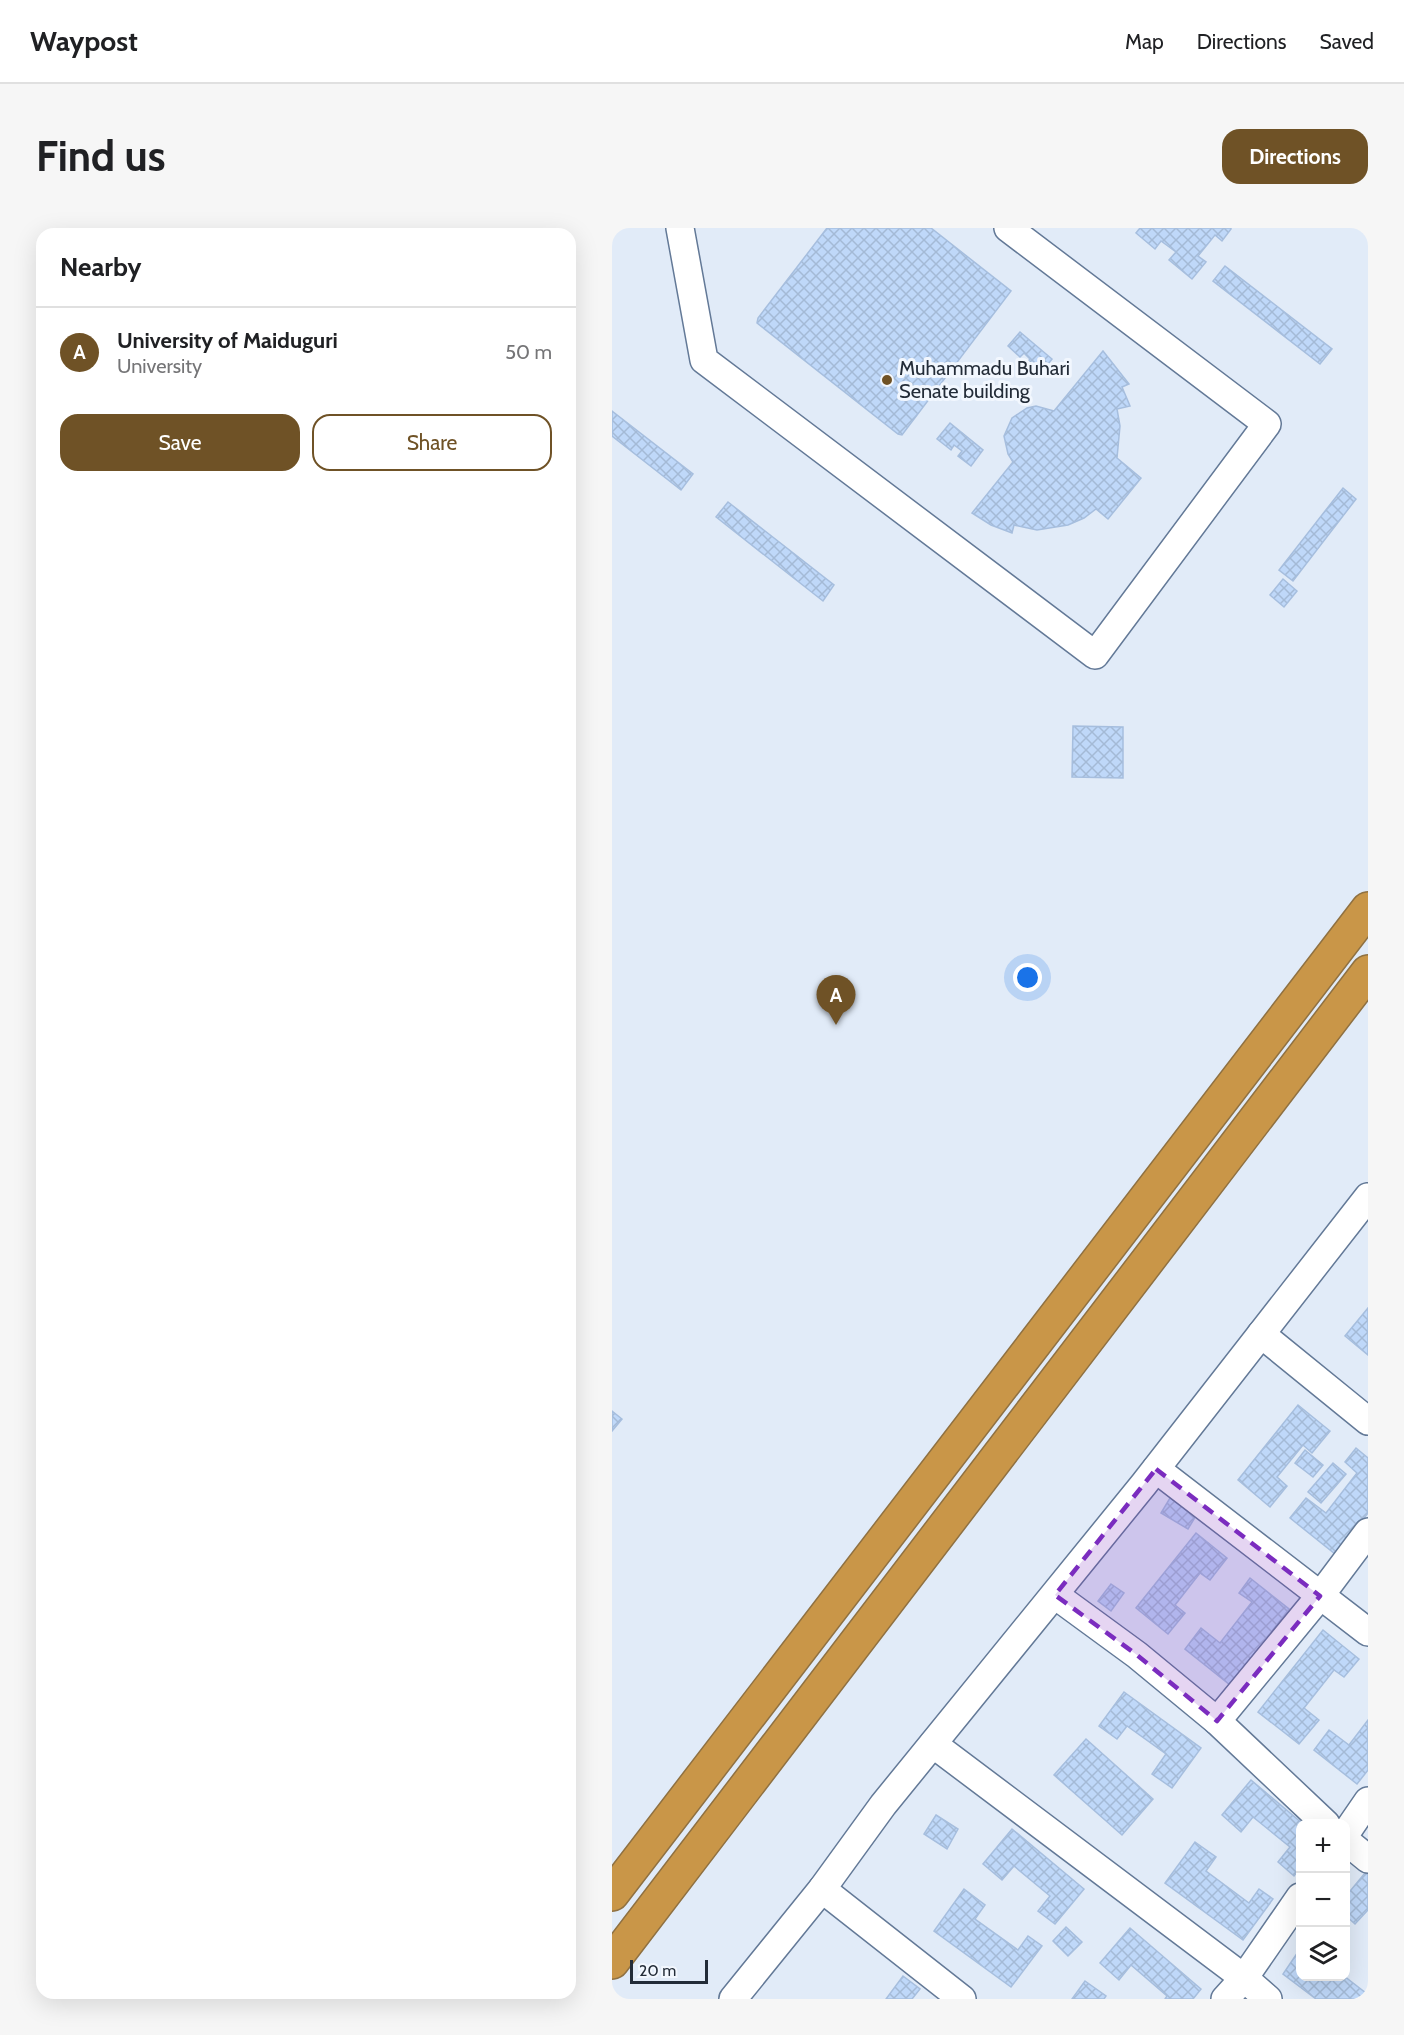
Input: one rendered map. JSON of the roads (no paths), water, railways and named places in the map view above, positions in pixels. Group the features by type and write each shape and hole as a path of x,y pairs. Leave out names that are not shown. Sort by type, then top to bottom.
{"highway":[{"path":"612,1894 1368,909"},
{"path":"612,1962 1368,972"}],"street":[{"path":"680,228 704,360 1095,655 1267,424 1008,228"},
{"path":"733,1999 822,1888 883,1805 1156,1469 1368,1197"},
{"path":"1261,1334 1368,1421"},
{"path":"1156,1469 1368,1632"},
{"path":"1216,1721 1320,1596 1368,1532"},
{"path":"1055,1595 1137,1655 1216,1721 1321,1819"},
{"path":"933,1744 1244,1978 1268,1999"},
{"path":"1350,1827 1368,1801"},
{"path":"1350,1844 1368,1859"},
{"path":"822,1888 962,1999"},
{"path":"1225,1999 1244,1978 1296,1903"}],"place":[{"name":"Muhammadu Buhari Senate building","path":"887,380"},
{"name":"University of Maiduguri","path":"836,1025"}]}
